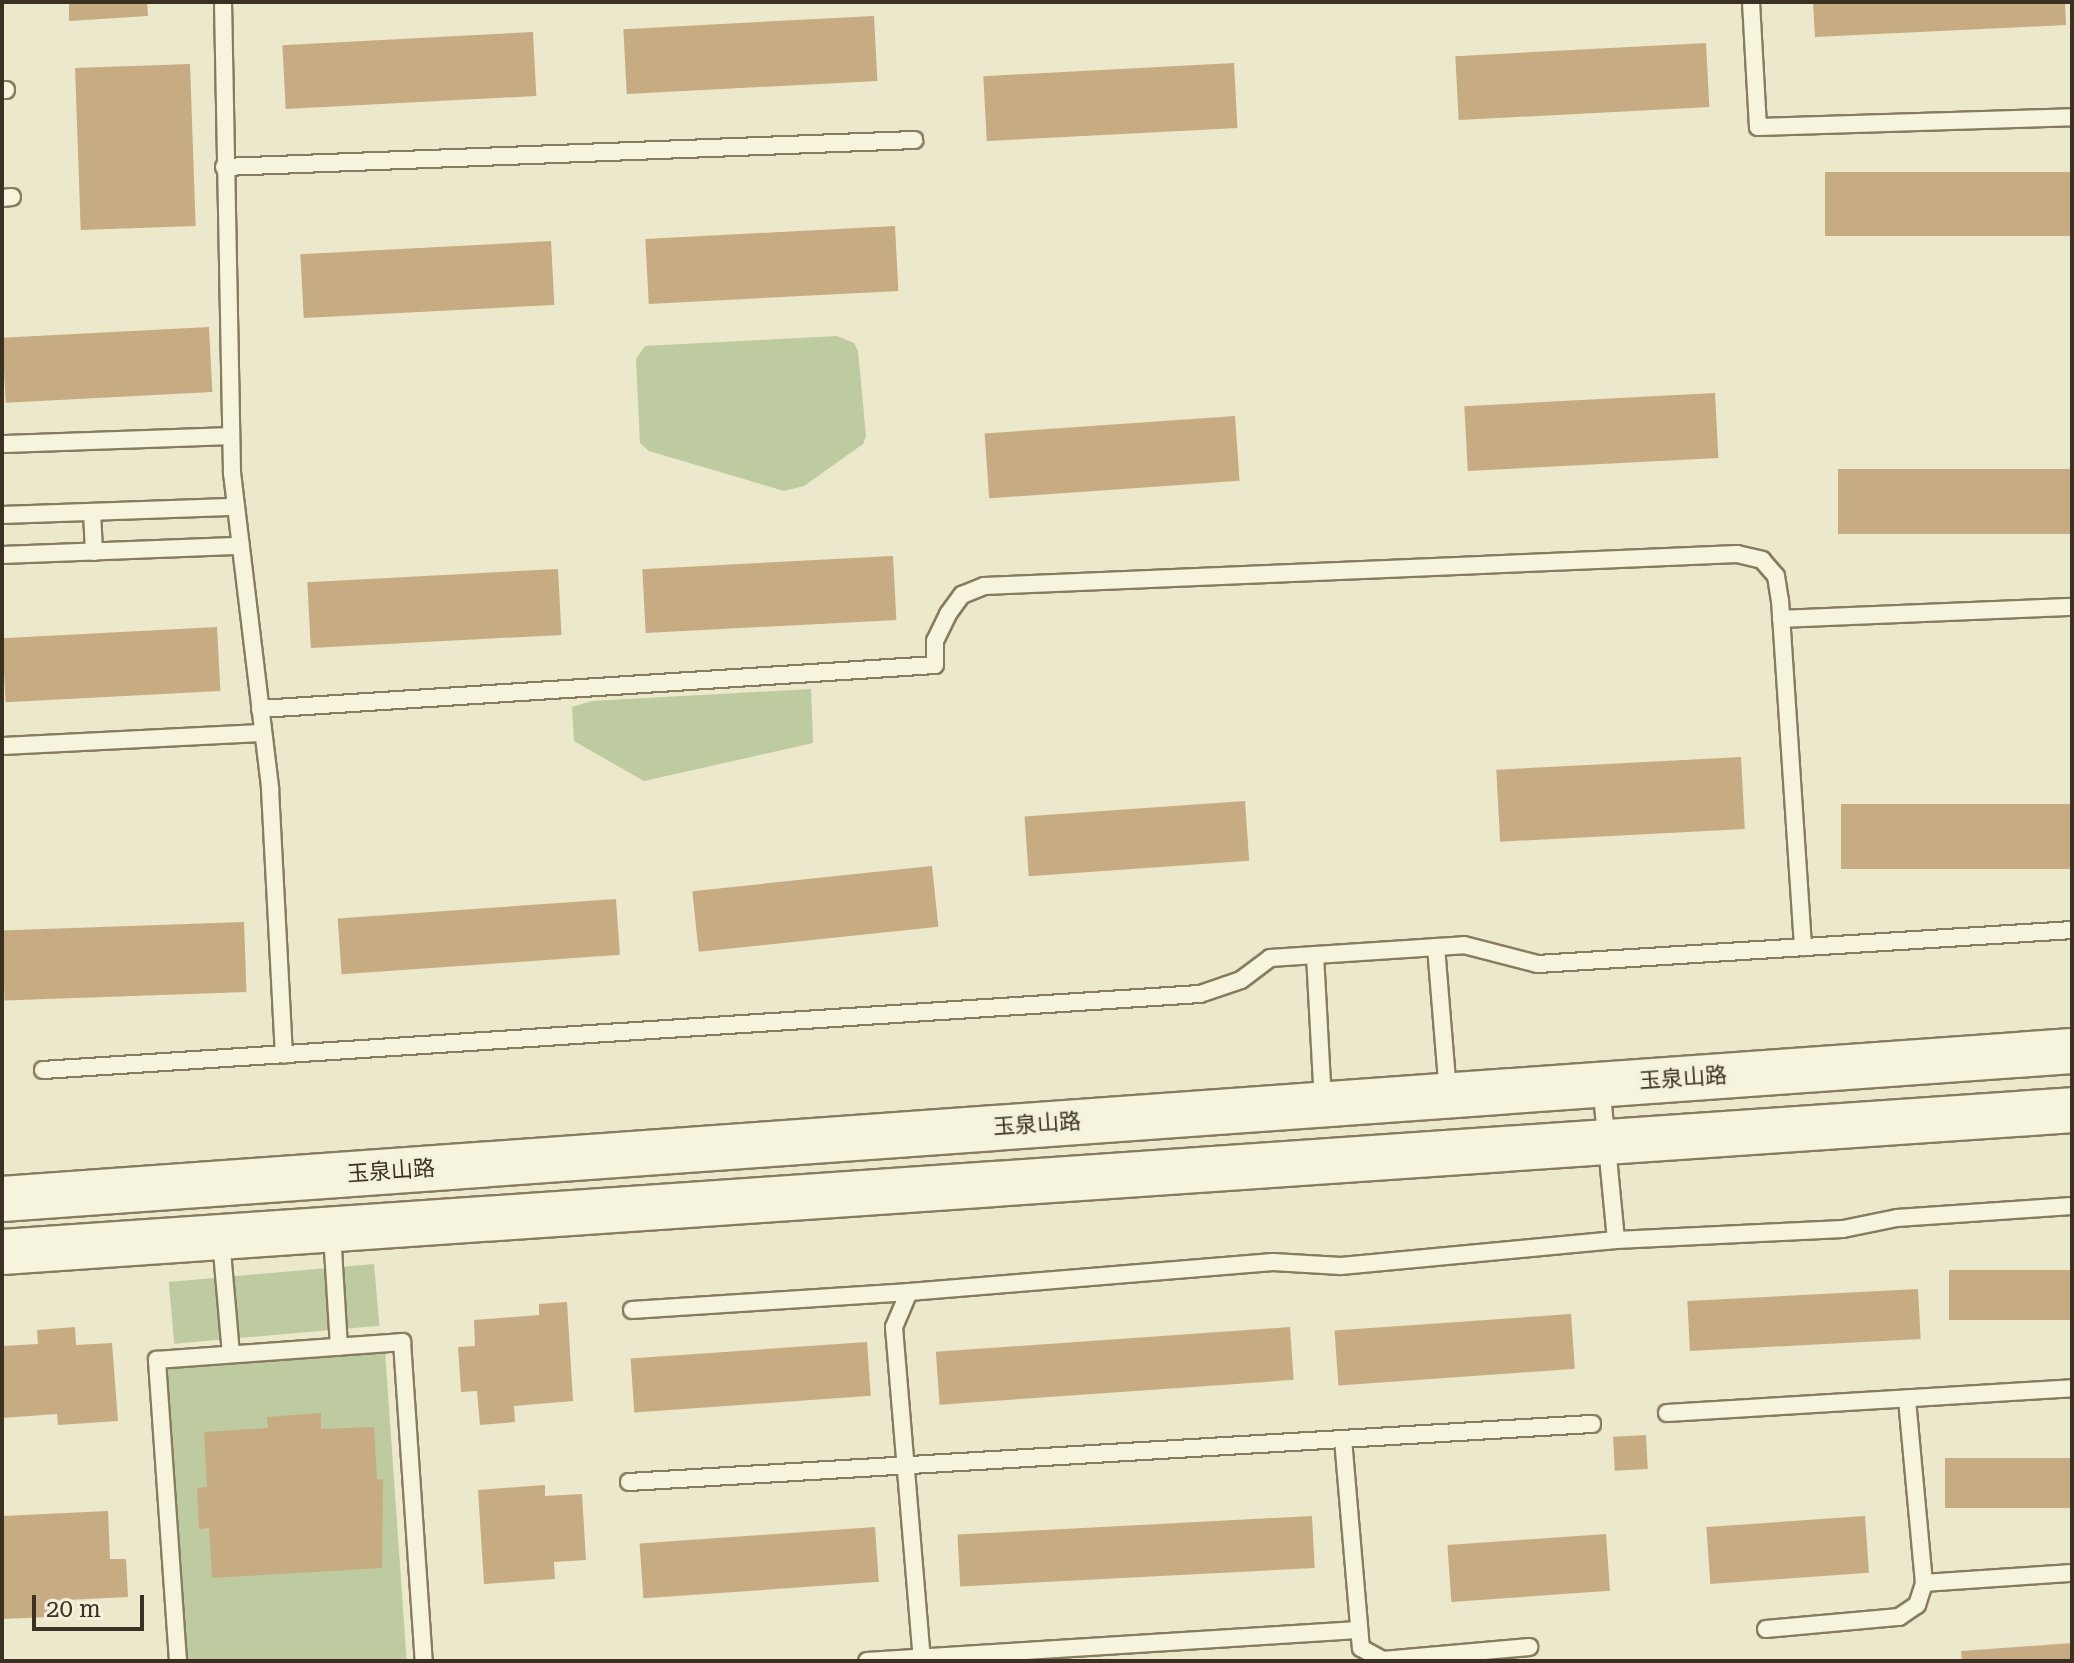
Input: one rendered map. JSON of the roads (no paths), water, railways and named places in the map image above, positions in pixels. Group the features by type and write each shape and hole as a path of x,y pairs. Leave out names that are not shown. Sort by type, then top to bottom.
{"street":[{"name":"玉泉山路","path":"2,1199 2072,1051"},
{"path":"2,1252 2072,1110"}],"lane":[{"path":"223,2 231,436 236,507 263,733 284,1055"},
{"path":"1751,2 1758,127 2072,117"},
{"path":"224,167 914,140"},
{"path":"2,444 231,436"},
{"path":"2,515 236,507"},
{"path":"92,512 94,552"},
{"path":"2,555 241,546"},
{"path":"260,709 935,665 935,641 948,614 962,595 984,586 1737,554 1762,560 1776,576 1803,947"},
{"path":"1781,619 2072,607"},
{"path":"2,746 263,733"},
{"path":"43,1070 1200,994 1241,980 1270,958 1464,945 1538,964 2072,930"},
{"path":"1436,947 1448,1094"},
{"path":"1315,955 1323,1104"},
{"path":"1601,1084 1616,1240"},
{"path":"632,1310 909,1292 1273,1262 1341,1266 1616,1240 1843,1229 1897,1218 2072,1206"},
{"path":"332,1229 339,1347"},
{"path":"220,1237 231,1354"},
{"path":"909,1292 894,1327 922,1659"},
{"path":"178,1661 157,1360 402,1342 424,1661"},
{"path":"1667,1413 2072,1388"},
{"path":"1766,1629 1899,1617 1917,1605 1924,1583 1907,1399"},
{"path":"629,1482 1592,1424"},
{"path":"1343,1439 1361,1648 1383,1660 1529,1647"},
{"path":"1924,1583 2072,1573"},
{"path":"867,1661 1358,1630"}]}
